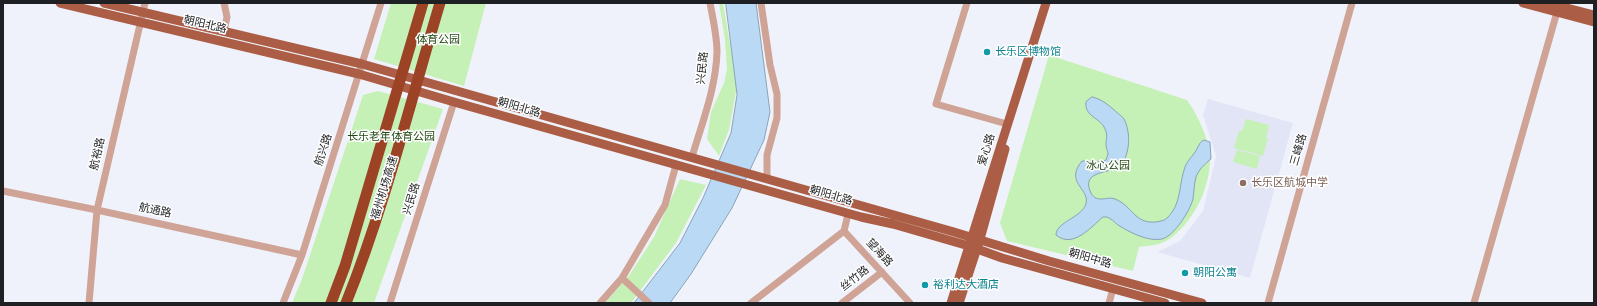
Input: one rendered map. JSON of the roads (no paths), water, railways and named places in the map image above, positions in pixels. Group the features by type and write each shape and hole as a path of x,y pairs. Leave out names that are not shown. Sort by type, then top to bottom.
{"highway":[{"name":"福州机场高速","path":"331,303 345,266 422,3"},
{"name":"福州机场高速","path":"346,303 358,272 392,166 440,3"}],"main road":[{"name":"朝阳北路","path":"60,3 359,74 848,214 975,243"},
{"name":"朝阳北路","path":"104,3 144,8 224,31 362,64 767,178 975,243"},
{"name":"爱心路","path":"959,303 1007,124 1046,3"},
{"name":"爱心路","path":"950,303 975,243 1005,152 1046,3"},
{"path":"1523,3 1594,15"},
{"path":"1547,3 1558,9 1594,22"},
{"name":"朝阳中路","path":"975,243 1049,260 1202,303"},
{"name":"朝阳中路","path":"975,243 1002,258 1165,303"},
{"path":"1088,282 1091,272"}],"street":[{"path":"224,3 226,17 224,31"},
{"name":"航兴路","path":"284,303 302,255 381,3"},
{"name":"兴民路","path":"692,157 711,93 715,72 717,51 710,3"},
{"path":"761,3 770,65 777,94 777,118 767,155 767,178"},
{"path":"967,3 936,104 1007,124"},
{"name":"三峰路","path":"1268,303 1352,3"},
{"name":"航裕路","path":"89,303 97,210 144,8"},
{"path":"1474,303 1558,9"},
{"name":"兴民路","path":"390,303 454,102"},
{"path":"600,303 622,278 665,205 676,165"},
{"name":"航通路","path":"3,191 302,255"},
{"path":"751,303 844,231 848,214"},
{"name":"望海路","path":"844,231 910,303"},
{"name":"丝竹路","path":"842,303 882,272"},
{"path":"622,278 649,303"},
{"path":"1109,303 1113,288"}],"water":[{"path":"726,3 756,3 770,112 764,140 732,208 691,274 670,303 634,303 680,243 703,198 731,133 737,95"},
{"path":"1092,97 1106,103 1124,119 1128,130 1128,149 1121,165 1117,168 1093,176 1089,185 1091,193 1098,199 1111,198 1121,202 1143,220 1149,222 1162,221 1172,213 1179,195 1182,176 1186,165 1201,142 1204,140 1210,142 1211,159 1200,169 1197,174 1191,204 1181,222 1167,237 1157,240 1139,236 1128,231 1107,217 1103,217 1087,231 1075,238 1069,240 1062,239 1056,235 1060,227 1079,213 1086,204 1085,194 1076,180 1077,169 1082,161 1103,161 1106,160 1108,154 1106,146 1107,135 1105,129 1100,122 1087,111 1086,102"}],"place":[{"name":"长乐区博物馆","path":"987,52"},
{"name":"长乐区航城中学","path":"1243,183"},
{"name":"朝阳公寓","path":"1185,273"},
{"name":"裕利达大酒店","path":"925,285"}],"park label":[{"name":"体育公园","path":"438,40"},
{"name":"长乐老年体育公园","path":"391,137"},
{"name":"冰心公园","path":"1108,166"}]}
